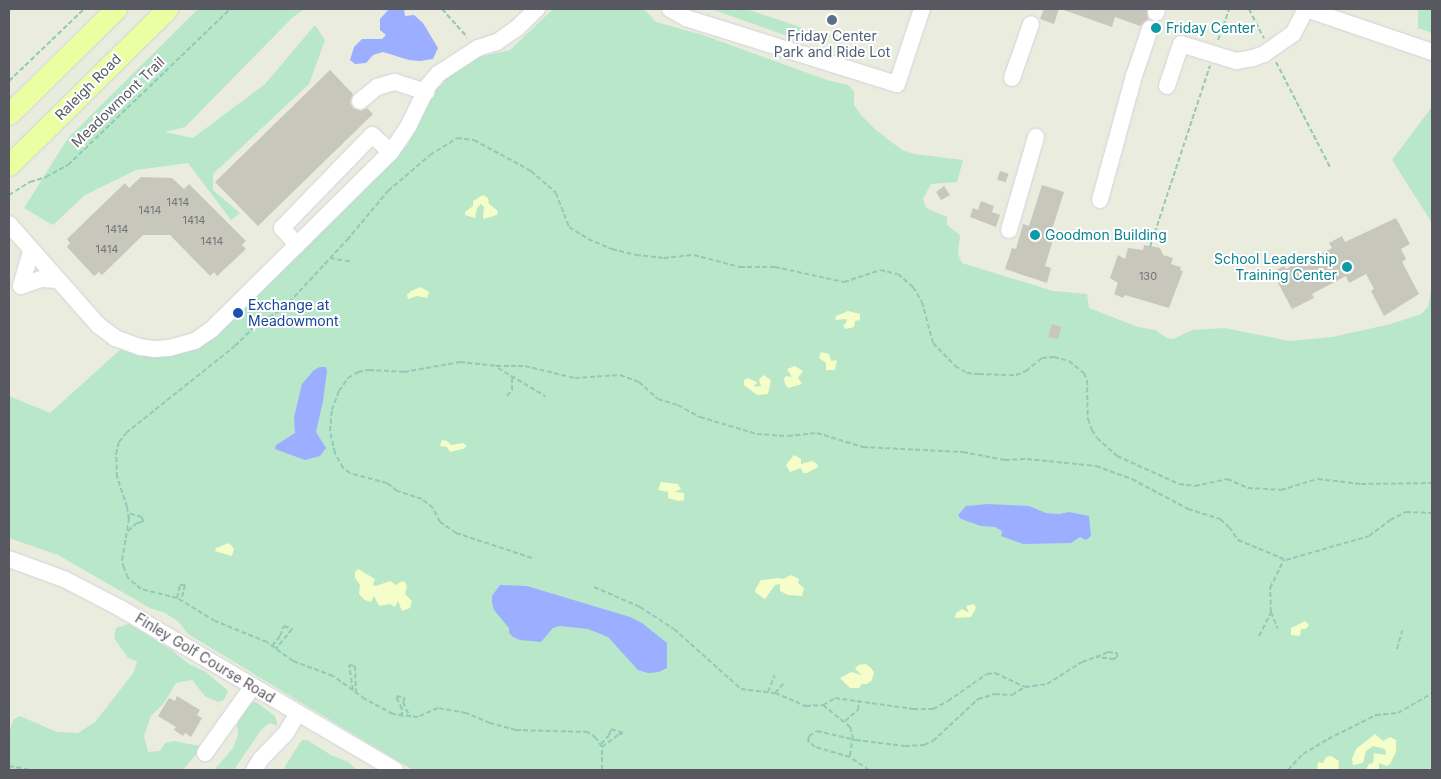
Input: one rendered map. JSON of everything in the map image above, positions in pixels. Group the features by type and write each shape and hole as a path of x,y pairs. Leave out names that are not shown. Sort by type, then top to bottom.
{"main road":[{"path":"9,114 116,9"},
{"name":"Raleigh Road","path":"9,165 167,9"}],"street":[{"path":"9,224 98,325 115,338 140,347 169,348 195,340 210,330 391,152 438,74 478,48 497,42 517,28 537,9"},
{"path":"670,9 686,18 897,84 922,9"},
{"path":"1167,86 1181,44 1236,60 1253,58 1270,50 1293,34 1306,9 1432,52"},
{"path":"1012,78 1031,24"},
{"path":"1100,200 1134,76 1150,29"},
{"path":"360,101 377,87 395,82 426,92"},
{"path":"297,245 282,228 372,135 391,152"},
{"path":"1008,230 1036,137"},
{"path":"31,250 21,286 41,279 58,280"},
{"name":"Finley Golf Course Road","path":"9,559 64,579 120,608 298,713 371,764 396,770"},
{"path":"205,753 253,686"},
{"path":"254,770 261,759 286,733 298,713"}],"path":[{"path":"9,81 84,9"},
{"name":"Meadowmont Trail","path":"9,195 30,182 46,178 68,164 230,9"},
{"path":"442,9 478,48"},
{"path":"1150,247 1229,9"},
{"path":"1249,9 1330,167"},
{"path":"602,770 601,744 588,732 516,730 456,711 438,708 418,717 410,718 383,710 332,676 293,661 272,646 215,621 177,598 141,590 128,578 122,560 128,531 128,512 119,488 116,449 126,432 235,346 256,325 284,308 388,191 430,155 457,138 474,140 531,171 545,181 556,193 569,227 588,240 612,249 636,255 664,258 694,255 740,267 775,267 844,282 880,270 898,274 913,287 922,302 933,343 954,366 961,370 978,374 1016,375 1042,358 1069,361 1084,373 1087,380 1088,419 1097,438 1117,456 1179,484 1195,486 1227,480 1248,488 1281,490 1318,479 1361,484 1432,482"},
{"path":"330,258 352,262"},
{"path":"532,558 456,534 440,522 433,508 422,499 397,491 380,480 350,473 339,461 330,431 332,410 339,391 348,378 358,372 381,369 404,372 460,362 496,366 525,366 575,378 620,376 639,382 658,399 678,405 700,417 757,434 788,436 817,433 863,448 963,452 1005,460 1026,459 1096,466 1132,479 1188,509 1220,519 1229,527 1238,540 1284,559 1296,559 1369,536 1390,520 1406,512 1432,513"},
{"path":"496,366 544,396"},
{"path":"507,396 512,390 512,377"},
{"path":"128,512 142,517 143,522 137,523 128,531"},
{"path":"1278,629 1271,612 1270,588 1284,559"},
{"path":"177,598 180,585 185,585 181,600"},
{"path":"594,586 640,608 674,629 735,685 748,691 775,693 806,706 824,705 835,698 933,709 948,701 980,676 995,673 1025,687"},
{"path":"1259,636 1271,612"},
{"path":"272,646 280,636 284,626 292,629 276,649"},
{"path":"1397,649 1402,631"},
{"path":"869,770 850,757 814,746 808,741 809,736 817,731 852,740 905,746 924,746 933,741 978,699 995,694 1012,695 1025,687 1047,684 1096,657 1114,651 1117,653 1117,657 1114,659 1096,657"},
{"path":"353,690 349,665 355,666 356,692"},
{"path":"768,692 774,674"},
{"path":"775,693 785,682"},
{"path":"1288,770 1303,754 1328,739 1376,715 1398,713 1432,693"},
{"path":"402,717 402,709 396,696 405,698 404,702 410,718"},
{"path":"845,721 858,710 859,702"},
{"path":"824,705 850,726 852,740 850,757"},
{"path":"601,744 609,735 610,729 623,733 602,747"},
{"path":"9,766 31,770"}],"shaded area":[{"path":"198,9 305,9 293,17 185,127 165,132 193,138 265,84 315,25 325,40 309,84 213,174 213,190 240,213 231,220 188,163 136,170 85,195 53,225 24,208 68,138"},
{"path":"553,9 644,9 656,22 703,35 827,80 848,85 854,91 854,105 862,116 876,130 902,150 914,154 963,160 957,182 931,184 923,199 926,208 947,217 947,225 960,235 958,254 962,263 1053,291 1087,294 1089,308 1138,327 1155,330 1167,338 1173,339 1192,330 1224,328 1290,341 1332,337 1391,324 1421,314 1428,307 1432,287 1432,770 413,770 188,634 179,622 165,613 150,608 58,555 9,538 9,396 50,413 121,349 154,358 202,342 408,144 437,87 440,87 451,72 474,58 510,50"},
{"path":"711,9 746,9 803,28 804,39 793,38"},
{"path":"1418,9 1432,9 1432,33 1418,28"},
{"path":"1432,107 1432,223 1392,160"},
{"path":"129,624 170,649 189,664 206,672 228,691 224,700 218,702 205,696 192,680 176,683 164,703 151,716 144,736 148,752 160,751 165,743 174,741 200,746 195,756 183,770 9,770 9,733 13,720 20,716 57,732 78,733 95,722 134,672 137,661 128,658 114,638 116,628"},
{"path":"256,702 275,716 278,726 269,723 261,730 234,770 214,770 233,748 238,735 237,726 240,715 249,703"},
{"path":"302,740 307,740 331,755 348,762 356,769 285,770 285,766"}],"sand":[{"path":"483,195 488,198 489,204 498,211 497,215 483,219 484,207 481,204 477,208 475,218 465,215 465,212 473,206 473,201"},
{"path":"421,287 429,292 427,298 417,296 408,299 407,295 411,291"},
{"path":"848,311 860,314 860,320 855,321 854,327 846,329 843,326 847,322 846,319 835,320 836,316"},
{"path":"821,352 829,354 831,361 837,360 835,370 826,370 826,363 819,358"},
{"path":"795,366 803,371 798,378 802,384 788,388 784,379 786,376 792,377 787,369"},
{"path":"763,375 771,380 768,394 757,395 744,385 744,380 748,378 757,382 754,387 761,386 759,380"},
{"path":"442,440 447,441 451,445 463,443 467,446 450,452 447,447 440,446"},
{"path":"794,455 801,459 801,464 812,461 818,467 807,473 803,473 801,468 790,472 786,465"},
{"path":"661,482 678,484 681,489 675,492 684,493 684,500 679,501 668,498 668,492 658,490"},
{"path":"229,543 234,549 232,556 215,551 216,548"},
{"path":"358,569 375,579 373,585 376,586 390,581 396,585 402,581 405,582 407,586 405,594 412,601 410,608 402,611 398,601 395,607 390,604 379,606 374,596 371,602 365,600 359,594 360,585 355,578 355,572"},
{"path":"791,575 799,579 798,583 804,588 802,596 788,595 780,591 780,584 775,585 765,599 756,593 755,590 761,580 783,579"},
{"path":"974,604 976,608 971,617 955,618 956,613 962,609 969,613 966,606"},
{"path":"1305,621 1309,625 1306,629 1301,629 1300,636 1291,635 1291,628"},
{"path":"866,664 871,668 874,672 872,680 867,684 862,684 859,688 850,688 840,678 851,672 862,675 855,669 858,665"},
{"path":"1375,734 1383,741 1390,737 1396,740 1396,752 1390,764 1387,766 1379,763 1379,770 1366,770 1369,764 1373,763 1374,753 1386,755 1385,749 1373,746 1366,751 1363,763 1353,765 1352,759 1356,749"},
{"path":"1331,756 1339,761 1338,770 1317,770 1318,762 1323,763 1326,757"}],"water":[{"path":"389,9 404,9 405,16 414,15 423,23 438,48 433,59 409,60 383,52 373,55 366,63 355,64 350,60 354,47 362,39 382,39 386,35 380,30 380,19"},
{"path":"326,367 327,371 316,432 326,448 320,456 305,460 275,449 276,445 295,433 294,417 302,384 314,370"},
{"path":"988,504 1029,506 1046,513 1059,514 1069,512 1089,516 1091,536 1086,540 1080,537 1071,543 1023,544 1001,536 1002,531 995,527 981,526 961,519 958,515 966,506"},
{"path":"500,585 527,586 630,617 642,623 667,643 667,668 659,672 648,673 638,670 608,637 588,629 560,626 553,628 541,642 520,640 513,637 509,633 509,628 494,610 492,603 492,596"}],"building":[{"path":"1044,9 1059,9 1054,24 1040,19"},
{"path":"1061,9 1147,9 1148,19 1140,26 1115,17 1112,27"},
{"path":"330,70 353,94 350,102 353,108 361,111 367,108 373,114 258,226 215,182"},
{"path":"1000,171 1009,174 1006,182 997,180"},
{"path":"141,177 172,178 184,189 189,184 246,241 242,245 246,249 217,276 214,272 210,276 170,235 143,235 102,275 99,272 94,276 67,247 70,243 67,239 125,183 129,188"},
{"name":"Goodmon Building","path":"1042,185 1064,192 1049,239 1053,240 1045,266 1051,268 1047,283 1005,269 1012,248 1016,249 1023,224 1029,226"},
{"path":"944,186 950,195 941,200 936,192"},
{"path":"981,201 994,206 992,212 1000,215 996,227 970,217 973,208 978,210"},
{"name":"School Leadership Training Center","path":"1396,218 1410,244 1401,249 1406,259 1402,262 1419,294 1384,316 1371,291 1374,289 1366,274 1349,283 1346,276 1312,294 1314,298 1292,309 1271,273 1284,266 1286,269 1296,263 1298,266 1332,248 1329,243 1342,236 1345,242"},
{"path":"1144,245 1160,248 1163,255 1173,258 1171,264 1181,267 1180,270 1183,271 1169,308 1125,295 1123,298 1114,294 1118,283 1110,278 1118,255 1125,259 1128,248 1143,250"},
{"path":"1052,324 1062,327 1058,339 1048,336"},
{"path":"177,696 200,710 197,715 202,718 191,737 185,733 183,736 174,730 176,727 158,716 169,698 175,701"}],"place":[{"name":"Friday Center Park and Ride Lot","path":"832,20"},
{"name":"Friday Center","path":"1156,28"},
{"name":"Goodmon Building","path":"1035,235"},
{"name":"School Leadership Training Center","path":"1347,267"},
{"name":"Exchange at Meadowmont","path":"238,313"}]}
